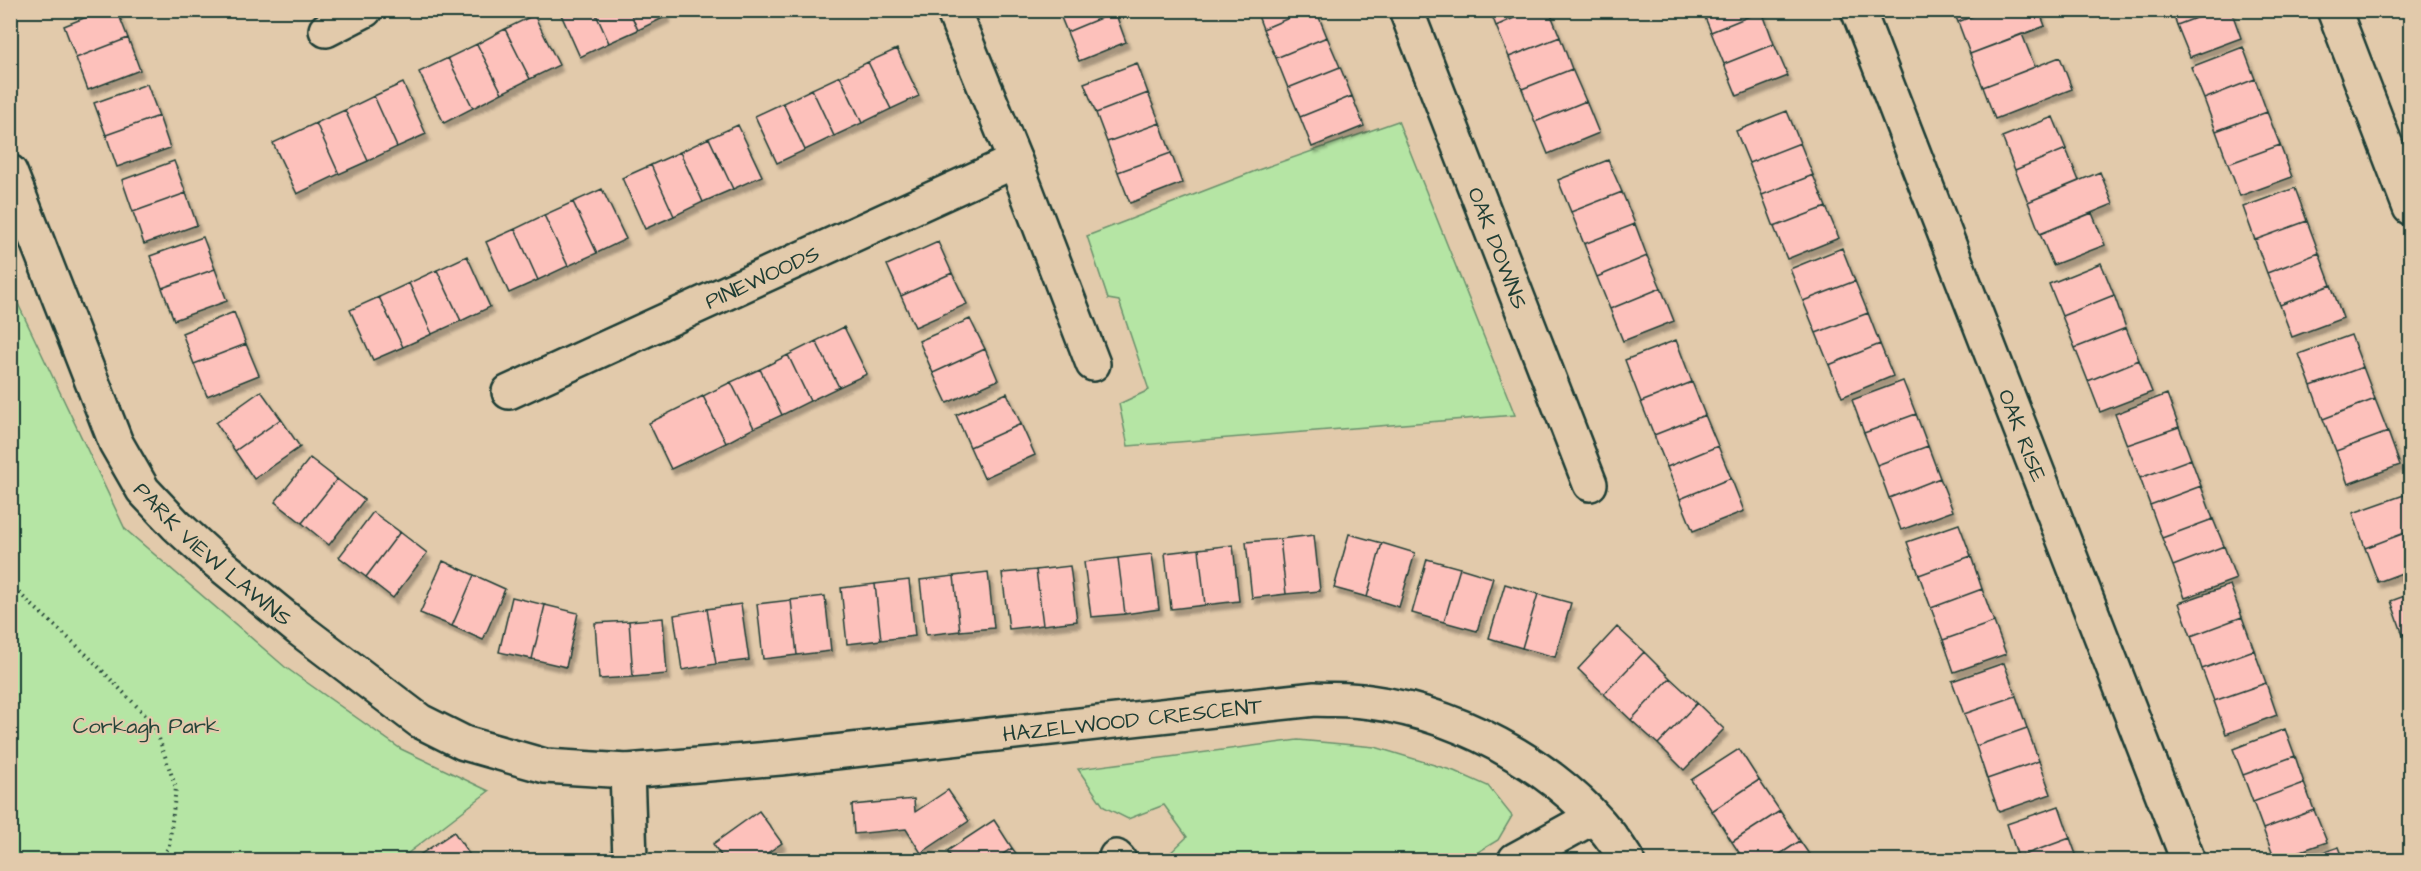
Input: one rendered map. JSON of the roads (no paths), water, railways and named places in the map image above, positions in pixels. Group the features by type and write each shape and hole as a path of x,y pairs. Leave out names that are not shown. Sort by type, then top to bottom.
{"street":[{"path":"326,30 365,10"},
{"path":"953,10 1015,161 1093,364"},
{"name":"OAK DOWNS","path":"1406,10 1590,484"},
{"name":"OAK RISE","path":"1858,10 2188,861"},
{"path":"2334,10 2410,208"},
{"name":"PINEWOODS","path":"509,392 1015,161"},
{"name":"PARK VIEW LAWNS","path":"10,172 116,443 143,490 176,525 299,629 420,721 465,743 545,766 584,768"},
{"name":"HAZELWOOD CRESCENT","path":"584,768 627,771 792,756 1315,699 1369,702 1414,711 1485,736 1554,780 1593,817 1615,842 1626,861"},
{"path":"627,771 630,861"},
{"path":"1515,861 1593,817"}],"park label":[{"name":"Corkagh Park","path":"146,725"}]}
